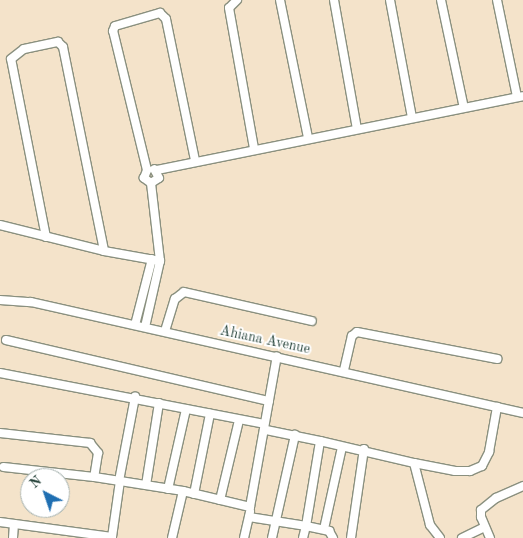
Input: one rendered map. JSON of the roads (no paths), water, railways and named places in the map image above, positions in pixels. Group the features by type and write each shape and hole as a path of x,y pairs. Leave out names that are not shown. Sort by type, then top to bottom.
{"street":[{"path":"236,0 229,8 254,149"},
{"path":"280,0 308,138"},
{"path":"334,0 357,129"},
{"path":"390,0 412,118"},
{"path":"441,0 464,108"},
{"path":"147,170 157,170 195,160 520,97 497,0"},
{"path":"145,327 156,260 150,183 144,178 147,170 112,31 120,23 160,13 166,18 195,160"},
{"path":"46,237 11,60 24,49 58,42 63,47 104,251"},
{"path":"150,183 159,178 157,170"},
{"path":"0,225 104,251 156,260"},
{"path":"135,325 156,260"},
{"path":"166,331 174,299 184,292 312,321"},
{"name":"Ahiana Avenue","path":"0,300 31,302 166,331 344,370 523,413"},
{"path":"344,370 352,336 357,332 497,359"},
{"path":"6,340 269,401"},
{"path":"244,538 277,356"},
{"path":"0,373 135,397 239,420 342,447 364,449 414,463 455,471 470,471 482,466 489,452 497,407"},
{"path":"0,522 61,534 112,537 135,397"},
{"path":"146,485 159,403"},
{"path":"168,489 186,409"},
{"path":"194,494 210,414"},
{"path":"220,500 239,420"},
{"path":"0,433 90,442 98,453 94,477"},
{"path":"272,538 295,435"},
{"path":"303,538 320,441"},
{"path":"324,530 342,447"},
{"path":"351,538 364,449"},
{"path":"414,463 430,525 440,538"},
{"path":"4,467 94,477 184,491 250,507"},
{"path":"490,538 480,513 484,506 523,486"},
{"path":"172,538 184,491"},
{"path":"249,516 275,523 324,530 331,532 333,538"},
{"path":"13,538 14,524"},
{"path":"462,538 485,527"}]}
